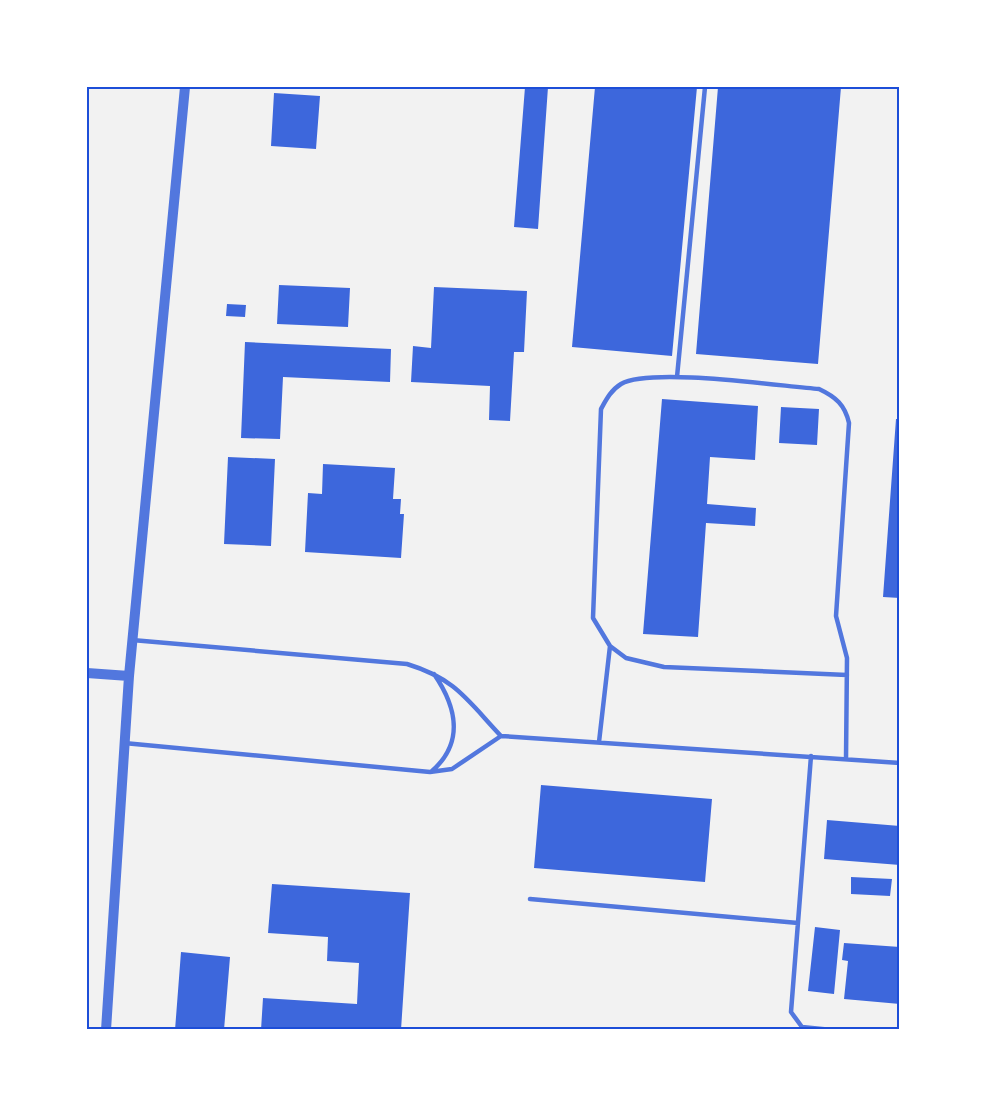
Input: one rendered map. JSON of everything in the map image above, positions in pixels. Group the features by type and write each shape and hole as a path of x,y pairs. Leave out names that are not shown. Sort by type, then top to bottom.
{"street":[{"path":"106,1030 132,640 185,87"},
{"path":"88,673 129,676"}],"lane":[{"path":"677,377 705,87"},
{"path":"846,759 847,675 847,658 836,616 849,423 846,411 834,396 819,389 658,375 620,384 608,395 601,409 593,618 610,646 626,658 664,667 847,675"},
{"path":"132,640 407,664 433,672 450,681 501,736"},
{"path":"599,742 610,646"},
{"path":"430,772 443,762 451,743 454,716 447,692 433,672"},
{"path":"124,743 430,772 452,769 501,736 900,763"},
{"path":"811,756 791,1012 802,1027 832,1030"},
{"path":"530,899 798,923"}],"building":[{"path":"525,87 548,87 538,229 514,227"},
{"path":"595,87 697,87 672,356 572,347"},
{"path":"718,87 841,87 818,364 696,354"},
{"path":"274,93 320,96 316,149 271,146"},
{"path":"279,285 350,288 348,327 277,324"},
{"path":"434,287 527,291 524,352 514,352 510,421 489,420 490,386 411,382 413,346 431,348"},
{"path":"227,304 246,305 245,317 226,316"},
{"path":"245,342 391,349 390,382 283,377 280,439 241,438"},
{"path":"662,399 758,406 755,460 710,457 707,504 756,508 755,526 706,523 698,637 643,634"},
{"path":"781,407 819,409 817,445 779,443"},
{"path":"896,419 900,419 900,598 883,597"},
{"path":"228,457 275,459 271,546 224,544"},
{"path":"323,464 395,468 393,499 401,499 400,514 404,514 401,558 305,552 308,493 322,494"},
{"path":"541,785 712,799 705,882 534,868"},
{"path":"827,820 900,826 900,865 824,859"},
{"path":"851,877 892,879 890,896 851,894"},
{"path":"272,884 410,893 401,1030 261,1030 263,998 357,1004 359,963 327,961 328,937 268,933"},
{"path":"815,927 840,930 834,994 808,991"},
{"path":"844,943 900,947 900,1004 844,999 848,961 842,960"},
{"path":"181,952 230,957 224,1030 175,1030"}]}
